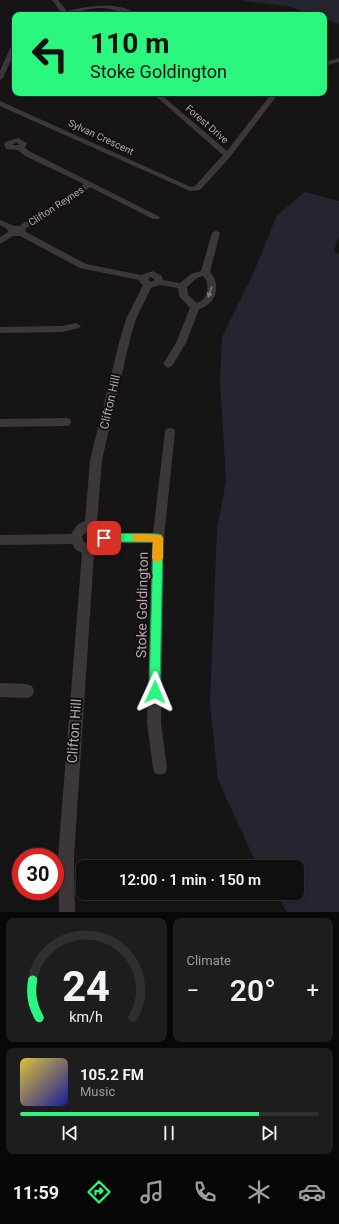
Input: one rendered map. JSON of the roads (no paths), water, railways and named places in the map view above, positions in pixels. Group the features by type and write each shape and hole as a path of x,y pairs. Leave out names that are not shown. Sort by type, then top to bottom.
{"street":[{"path":"55,0 64,12"},
{"path":"73,12 95,6 105,6 125,12"},
{"path":"0,78 12,51"},
{"path":"327,63 339,60"},
{"name":"Forest Drive","path":"158,96 227,155 197,188 194,189"},
{"path":"227,155 274,96"},
{"name":"Sylvan Crescent","path":"0,103 194,189"},
{"name":"Clifton Reynes","path":"20,148 28,154 156,217"},
{"name":"Clifton Reynes","path":"0,241 90,184"},
{"name":"Clifton Reynes","path":"0,222 83,266 146,281 147,275 153,274 159,278 159,282 182,286"},
{"path":"205,273 216,233"},
{"path":"195,307 184,296 182,286 194,276 205,273"},
{"path":"168,364 181,344 195,307 205,303 212,287 209,276 205,273"},
{"name":"Clifton Hill","path":"91,525 96,460 125,338 146,281"},
{"path":"0,330 62,329 76,326"},
{"path":"0,423 66,422"},
{"name":"Stoke Goldington","path":"160,768 154,723 158,538 170,432"},
{"path":"91,525 99,527 104,534 104,538 103,542 97,548 88,550 80,546 76,539 76,535 82,528 91,525"},
{"name":"Stoke Goldington","path":"104,538 158,538"},
{"path":"0,540 76,539"},
{"name":"Clifton Hill","path":"66,912 66,857 88,550"},
{"path":"0,690 27,691"}]}
